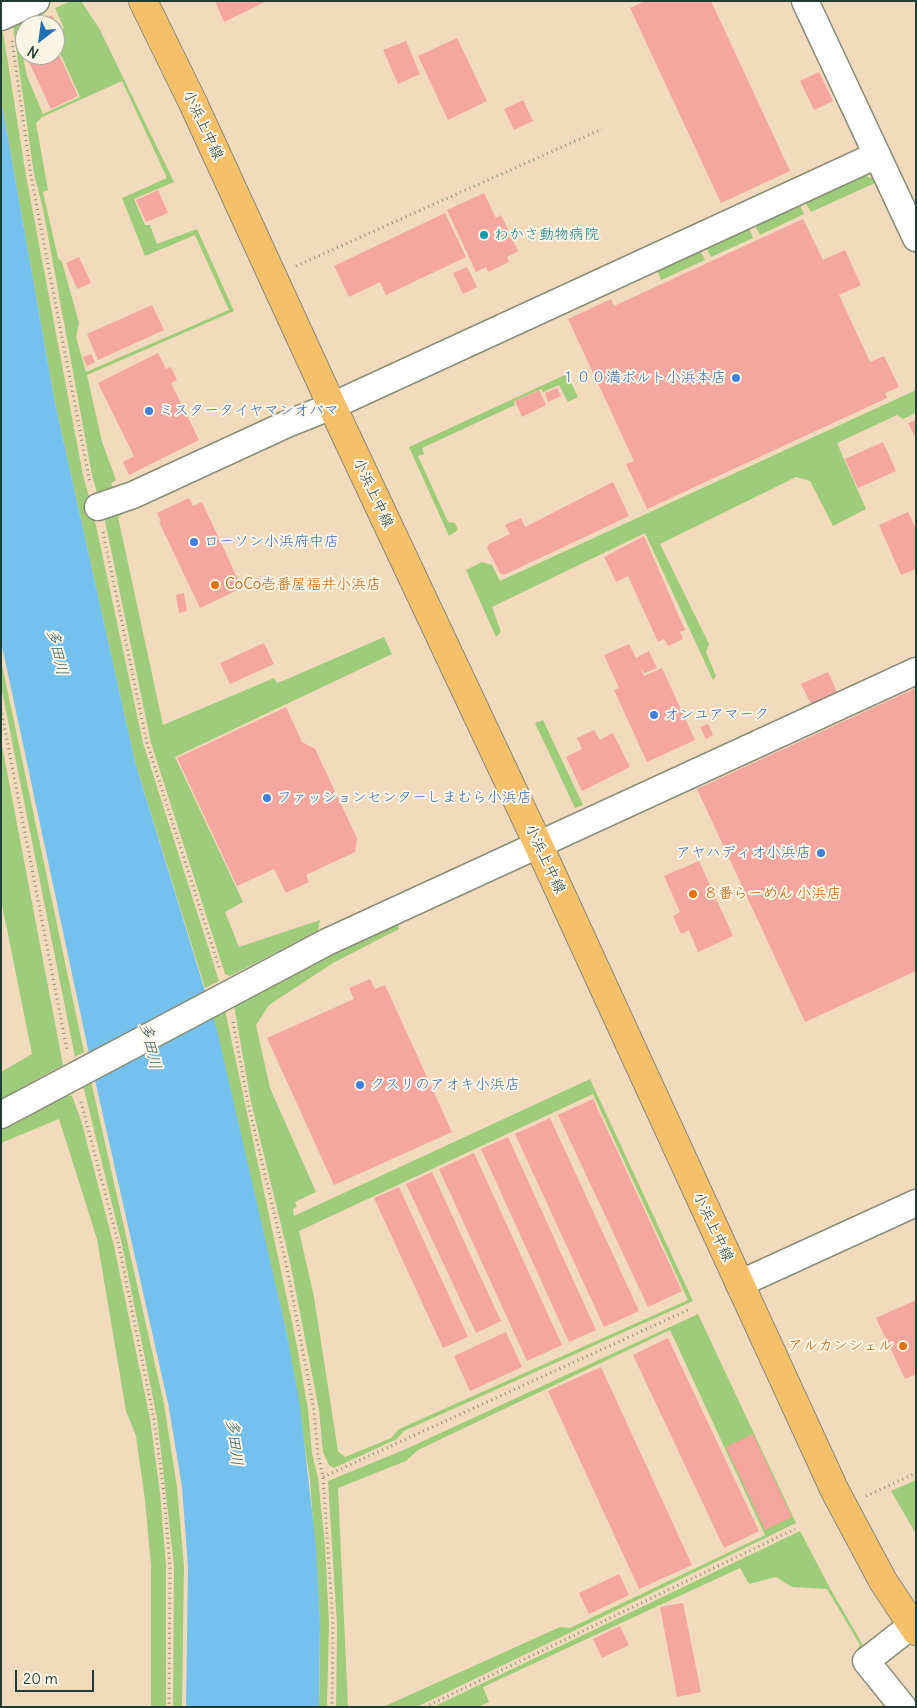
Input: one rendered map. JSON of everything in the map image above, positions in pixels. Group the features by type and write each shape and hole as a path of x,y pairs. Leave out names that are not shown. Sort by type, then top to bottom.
{"main road":[{"name":"小浜上中線","path":"143,1 193,103 332,406 538,844 739,1284 843,1506 861,1543 912,1620"}],"street":[{"path":"4,16 36,1"},
{"path":"804,1 916,238"},
{"path":"98,507 133,495 286,424 332,406 877,155"},
{"path":"1,1115 327,942 916,671"},
{"path":"739,1284 916,1203"},
{"path":"903,1707 866,1661 912,1620"}],"path":[{"path":"4,16 11,33 31,176 39,210 88,476 98,507 147,743 224,995 288,1271 308,1381 318,1454 324,1477 333,1625 332,1707"},
{"path":"273,277 602,129"},
{"path":"1,710 76,1074 119,1246 154,1419 164,1493 170,1566 169,1707"},
{"path":"324,1477 688,1310"},
{"path":"843,1506 916,1473"},
{"path":"425,1707 795,1529"}],"green space":[{"path":"71,1 81,1 99,28 174,182 134,199 145,225 150,225 157,244 197,229 234,311 87,375 102,442 116,480 111,483 116,495 105,498 97,493 92,475 43,209 34,174 19,65 25,65 27,76 43,114 80,97 65,64 65,15 58,15 55,8","holes":["122,81 167,178 122,198 145,256 195,235 229,310 86,372 76,337 79,323 62,262 58,258 43,192 48,190 36,123 42,117"]},
{"path":"3,32 26,176 83,475 92,507 143,743 219,981 205,988 135,762 55,403 1,99 1,33"},
{"path":"863,175 872,178 875,183 811,212 805,202"},
{"path":"800,205 804,214 760,235 755,225"},
{"path":"749,228 753,238 711,257 706,247"},
{"path":"700,250 705,260 661,280 657,270"},
{"path":"567,374 578,397 568,402 559,385 543,392 541,389 514,401 515,405 422,448 424,454 418,456 448,522 455,523 458,530 449,536 409,447"},
{"path":"916,390 916,413 903,419 897,415 837,443 866,509 833,526 810,481 796,477 660,544 709,644 706,652 716,676 713,680 645,533 492,607 501,632 496,637 466,570 482,562 492,565 500,581"},
{"path":"124,505 126,512 118,517 163,725 274,678 277,683 285,680 384,637 392,654 175,757 243,902 225,912 239,947 320,920 318,931 230,976 225,974 151,743 104,516"},
{"path":"1,660 84,1052 75,1057 1,686"},
{"path":"543,720 583,805 575,808 535,723"},
{"path":"1,740 63,1065 1,1099 1,1072 32,1054 1,900"},
{"path":"398,924 399,929 333,963 269,1005 256,1025 270,1088 316,1192 295,1202 297,1207 293,1209 294,1216 590,1079 693,1301 404,1431 397,1439 334,1468 329,1465 323,1452 319,1410 290,1262 251,1102 234,1006 239,1000 331,953","holes":["593,1094 688,1300 399,1429 391,1438 345,1457 338,1451 314,1297 299,1231"]},
{"path":"225,1010 296,1341 308,1409 325,1545 329,1624 327,1707 319,1707 320,1623 310,1480 287,1334 212,1015"},
{"path":"91,1081 164,1404 177,1487 184,1566 182,1707 173,1707 174,1566 157,1418 122,1245 83,1085"},
{"path":"64,1095 72,1096 81,1120 114,1246 150,1419 160,1493 166,1566 166,1707 151,1707 151,1566 145,1500 136,1436 126,1411 97,1239 59,1119 1,1143 1,1128"},
{"path":"698,1314 796,1523 423,1704 416,1707 383,1707 560,1627 570,1628 765,1535 670,1330 418,1450 406,1461 338,1488 348,1707 336,1707 337,1625 328,1481 406,1449"},
{"path":"916,1480 916,1534 891,1491"},
{"path":"800,1531 863,1645 854,1658 889,1707 852,1658 860,1645 827,1589 792,1587 776,1577 749,1584 740,1568 483,1687 489,1702 478,1707 433,1707"}],"water":[{"name":"多田川","path":"1,99 55,403 135,762 217,1030 287,1334 300,1406 316,1546 320,1623 319,1707 186,1707 188,1567 182,1487 168,1403 88,1049 1,641"}],"building":[{"path":"215,1 267,1 224,22"},
{"path":"645,1 711,1 790,171 721,203 630,8"},
{"path":"457,38 487,101 448,120 418,56"},
{"path":"406,41 420,74 398,84 383,50"},
{"path":"30,65 64,65 78,96 51,109"},
{"path":"819,72 833,101 814,110 800,81"},
{"path":"523,100 533,121 514,130 504,109"},
{"path":"158,190 168,213 146,222 136,200"},
{"name":"わかさ動物病院","path":"484,193 496,218 501,215 518,251 507,257 509,262 488,272 486,267 476,272 447,210"},
{"path":"445,213 466,257 386,295 380,282 349,297 334,266"},
{"name":"１００満ボルト小浜本店","path":"803,219 823,260 845,250 861,285 839,295 870,362 884,356 899,387 885,393 887,398 647,509 626,464 634,461 568,319 611,299 614,306"},
{"path":"79,257 91,283 77,289 66,263"},
{"path":"467,267 477,287 463,294 453,273"},
{"path":"152,305 164,330 98,360 87,334"},
{"name":"ミスタータイヤマンオバマ","path":"158,353 166,369 171,367 177,380 171,383 199,440 129,475 123,462 134,456 98,383"},
{"path":"91,354 95,362 87,366 83,357"},
{"path":"557,388 561,396 548,402 545,393"},
{"path":"539,390 546,405 522,417 515,401"},
{"path":"916,420 916,439 908,423"},
{"path":"883,442 896,471 858,488 845,459"},
{"path":"613,482 629,516 504,575 500,573 487,548 489,544 510,534 505,525 521,518 525,527"},
{"name":"ローソン小浜府中店","path":"189,498 193,506 202,502 242,588 200,608 159,522 161,521 157,513"},
{"path":"908,512 916,529 916,569 901,575 879,525"},
{"path":"644,536 685,630 680,632 683,639 668,646 664,639 658,642 628,576 616,582 604,557"},
{"path":"184,593 187,611 179,613 176,595"},
{"path":"264,643 274,664 230,684 220,663"},
{"name":"オンユアマーク","path":"629,644 636,658 649,651 657,668 644,673 640,667 644,676 662,668 695,740 647,762 614,690 619,688 604,655"},
{"path":"828,672 837,692 811,704 801,684"},
{"name":"アヤハディオ小浜店","path":"916,688 916,971 805,1022 697,789"},
{"name":"ファッションセンターしまむら小浜店","path":"286,707 302,742 315,749 357,838 355,852 306,875 309,882 286,893 274,869 237,886 177,758"},
{"path":"708,724 713,735 706,739 700,727"},
{"path":"594,730 600,740 613,733 630,767 582,791 566,757 582,749 577,738"},
{"name":"８番らーめん 小浜店","path":"699,861 733,936 698,952 689,930 681,934 673,916 680,912 664,876"},
{"name":"クスリのアオキ小浜店","path":"370,979 375,989 385,985 452,1132 334,1185 267,1038 354,999 349,988"},
{"path":"593,1099 682,1291 648,1307 558,1115"},
{"path":"550,1118 639,1311 604,1327 515,1134"},
{"path":"508,1137 596,1330 569,1342 481,1149"},
{"path":"474,1153 562,1345 527,1361 439,1169"},
{"path":"432,1172 501,1321 476,1333 406,1184"},
{"path":"399,1187 468,1337 443,1348 374,1198"},
{"name":"アルカンシェル","path":"916,1300 916,1374 905,1379 876,1318"},
{"path":"506,1332 522,1367 470,1391 454,1356"},
{"path":"668,1338 759,1531 724,1548 633,1355"},
{"path":"601,1367 692,1565 639,1589 548,1391"},
{"path":"753,1434 792,1517 765,1530 726,1447"},
{"path":"619,1574 629,1595 589,1614 579,1593"},
{"path":"683,1603 701,1692 677,1697 660,1607"},
{"path":"620,1626 629,1645 602,1658 593,1639"}],"place":[{"name":"わかさ動物病院","path":"484,235"},
{"name":"１００満ボルト小浜本店","path":"736,378"},
{"name":"ミスタータイヤマンオバマ","path":"149,411"},
{"name":"ローソン小浜府中店","path":"194,542"},
{"name":"CoCo壱番屋福井小浜店","path":"215,585"},
{"name":"オンユアマーク","path":"654,715"},
{"name":"ファッションセンターしまむら小浜店","path":"267,798"},
{"name":"アヤハディオ小浜店","path":"821,853"},
{"name":"８番らーめん 小浜店","path":"693,894"},
{"name":"クスリのアオキ小浜店","path":"360,1085"},
{"name":"アルカンシェル","path":"903,1346"}]}
